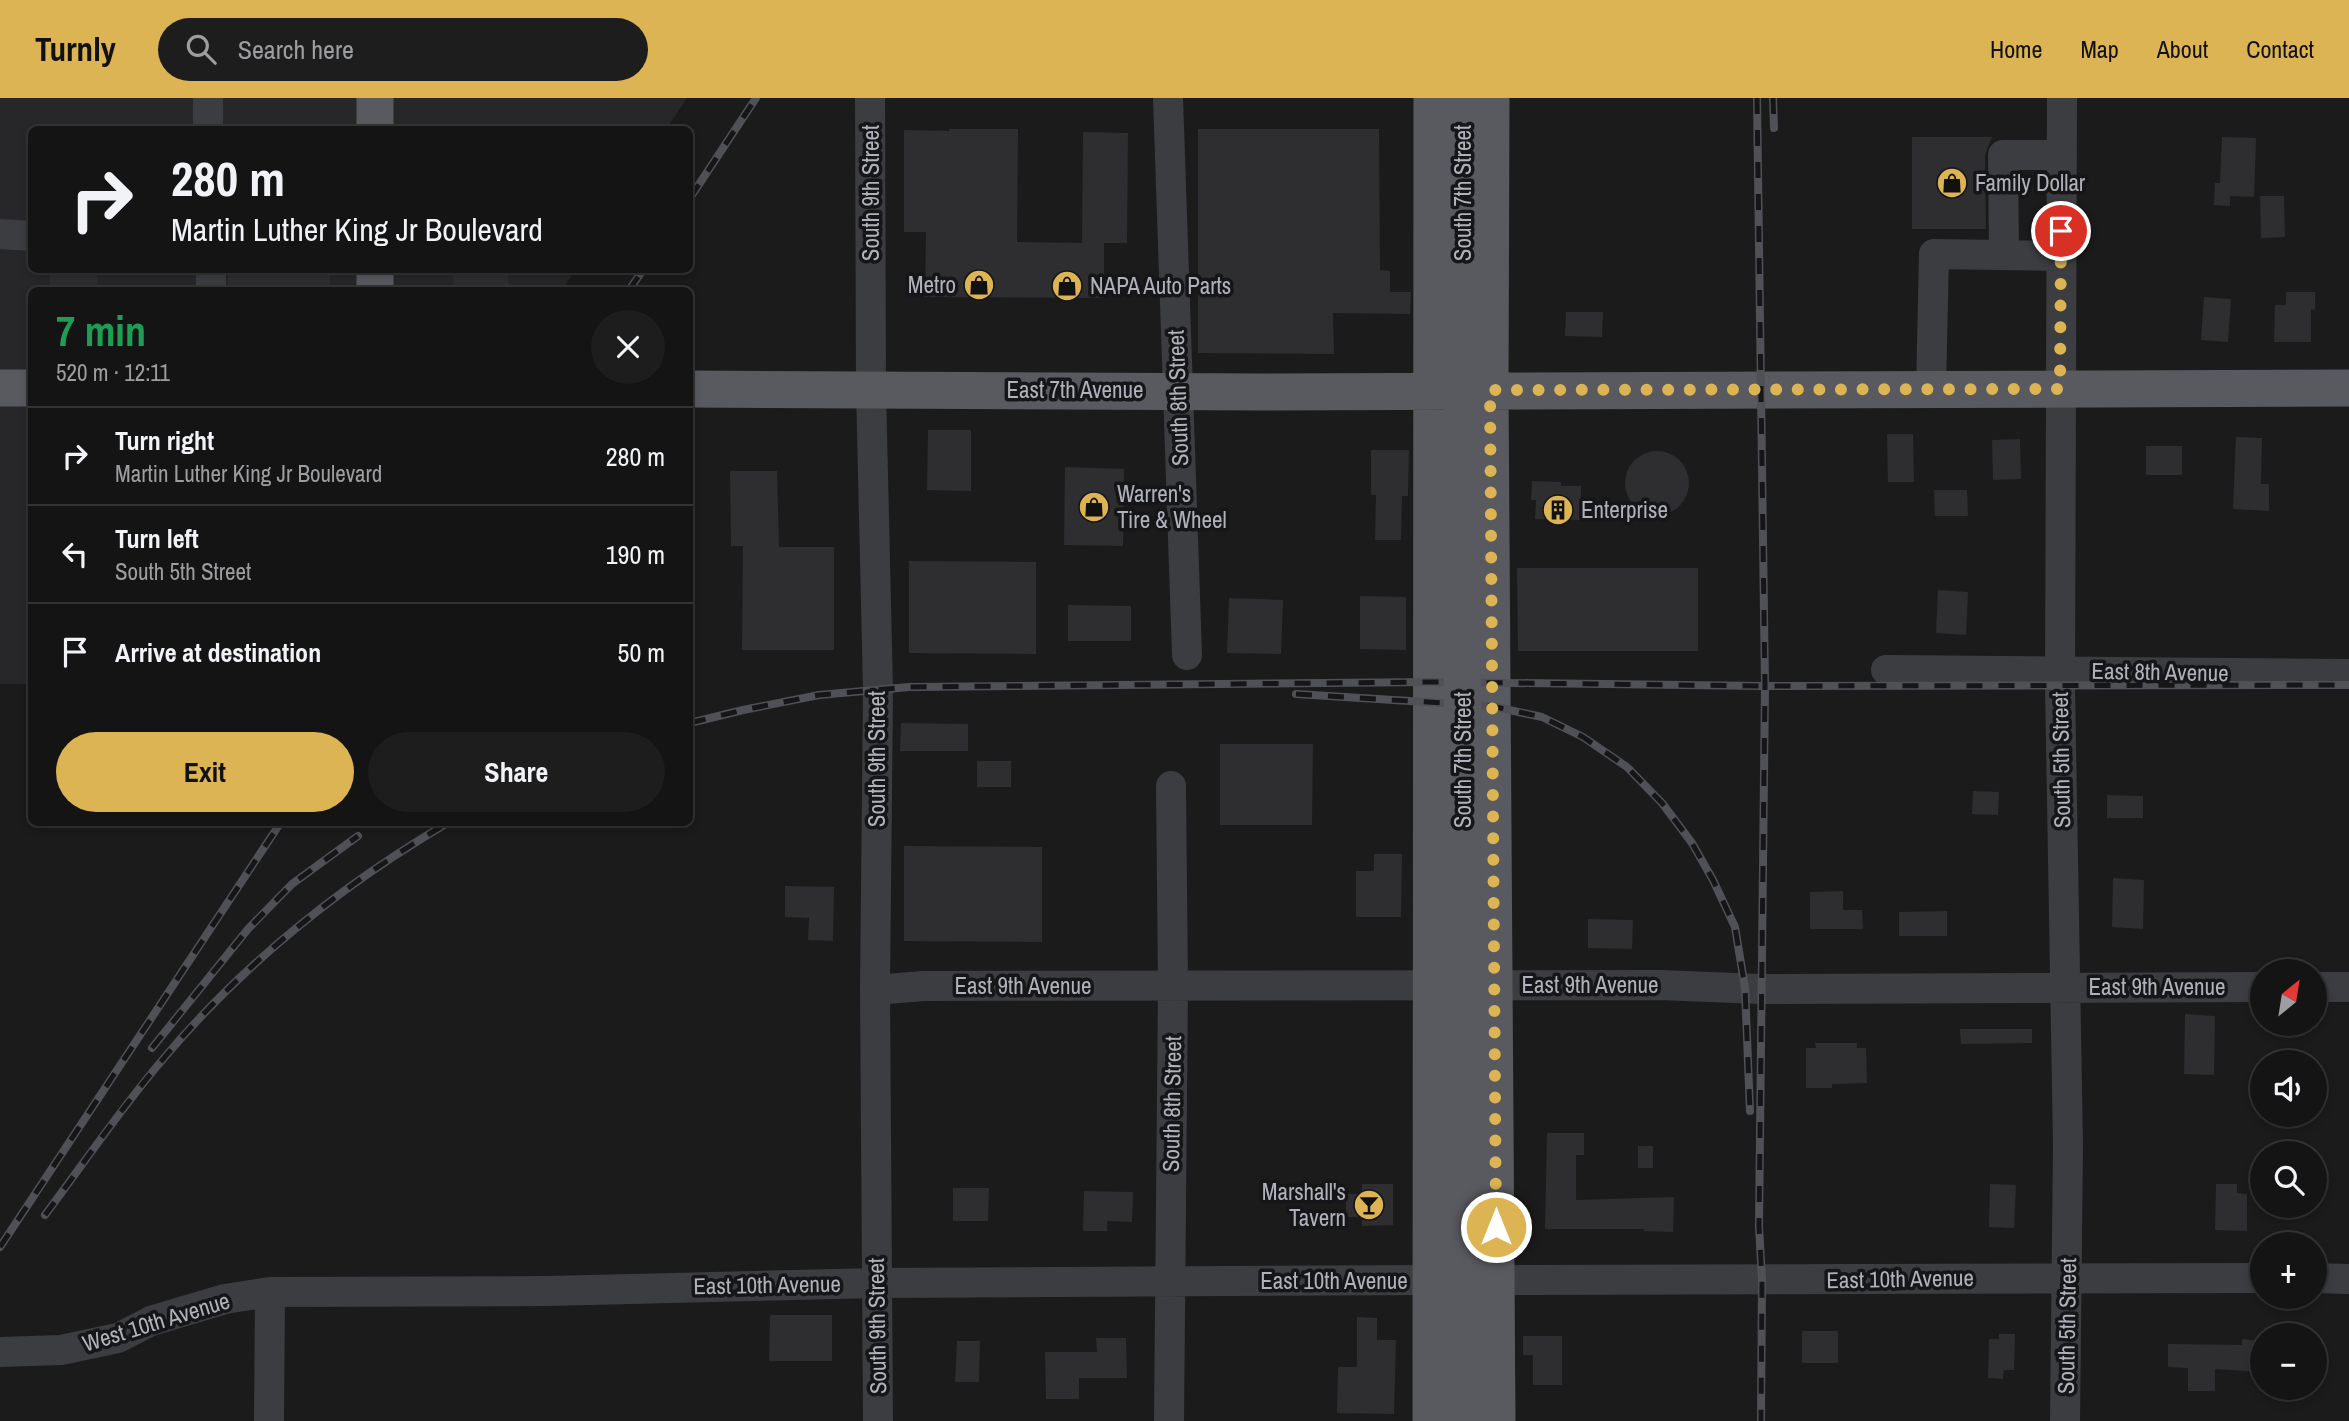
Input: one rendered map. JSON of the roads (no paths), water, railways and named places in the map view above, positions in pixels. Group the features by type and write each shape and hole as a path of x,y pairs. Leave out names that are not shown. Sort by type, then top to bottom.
{"main road":[{"path":"374,98 375,126"},
{"path":"1432,98 1461,390 1494,985 1497,1421"},
{"name":"South 7th Street","path":"1463,98 1464,1421"},
{"path":"1431,1421 1431,986 1461,390 1491,98"},
{"path":"0,388 28,388"},
{"name":"East 7th Avenue","path":"693,389 1178,391 2349,388"}],"street":[{"path":"208,98 208,126"},
{"name":"South 9th Street","path":"870,98 871,389 878,689 875,990 878,1421"},
{"name":"South 8th Street","path":"1168,98 1187,655"},
{"name":"South 5th Street","path":"2062,98 2061,671 2068,1146 2065,1421"},
{"path":"2004,255 2003,155 2062,155"},
{"path":"0,234 28,236"},
{"path":"1931,390 1934,254 2061,256"},
{"name":"East 8th Avenue","path":"1886,670 2349,674"},
{"name":"South 8th Street","path":"1169,1421 1173,986 1171,786"},
{"name":"East 9th Avenue","path":"875,990 923,986 1660,985 1760,989 2250,987"},
{"path":"2328,987 2349,987"},
{"name":"East 10th Avenue","path":"1496,1280 2250,1278"},
{"path":"2327,1278 2349,1279"},
{"name":"East 10th Avenue","path":"270,1292 548,1291 876,1283 1431,1280"},
{"path":"269,1421 270,1292"},
{"name":"West 10th Avenue","path":"0,1352 61,1350 118,1338 151,1321 225,1299 270,1292"}],"railway":[{"path":"693,193 756,98"},
{"path":"1757,98 1765,686 1759,1226 1762,1279 1761,1421"},
{"path":"1773,98 1774,128"},
{"path":"631,287 641,273"},
{"path":"693,722 819,695 909,687 1432,682 1765,686 2349,685"},
{"path":"1296,694 1491,706 1542,717 1583,737 1627,767 1662,803 1692,843 1735,927 1745,988 1750,1111"},
{"path":"0,1247 278,826"},
{"path":"45,1215 148,1077 227,990 261,958 333,899 442,826"},
{"path":"152,1048 248,929 292,884 358,836"}],"place":[{"name":"Family Dollar","path":"1952,183"},
{"name":"Metro","path":"979,285"},
{"name":"NAPA Auto Parts","path":"1067,286"},
{"name":"Warren's Tire & Wheel","path":"1094,507"},
{"name":"Enterprise","path":"1558,510"},
{"name":"Marshall's Tavern","path":"1369,1205"}]}
